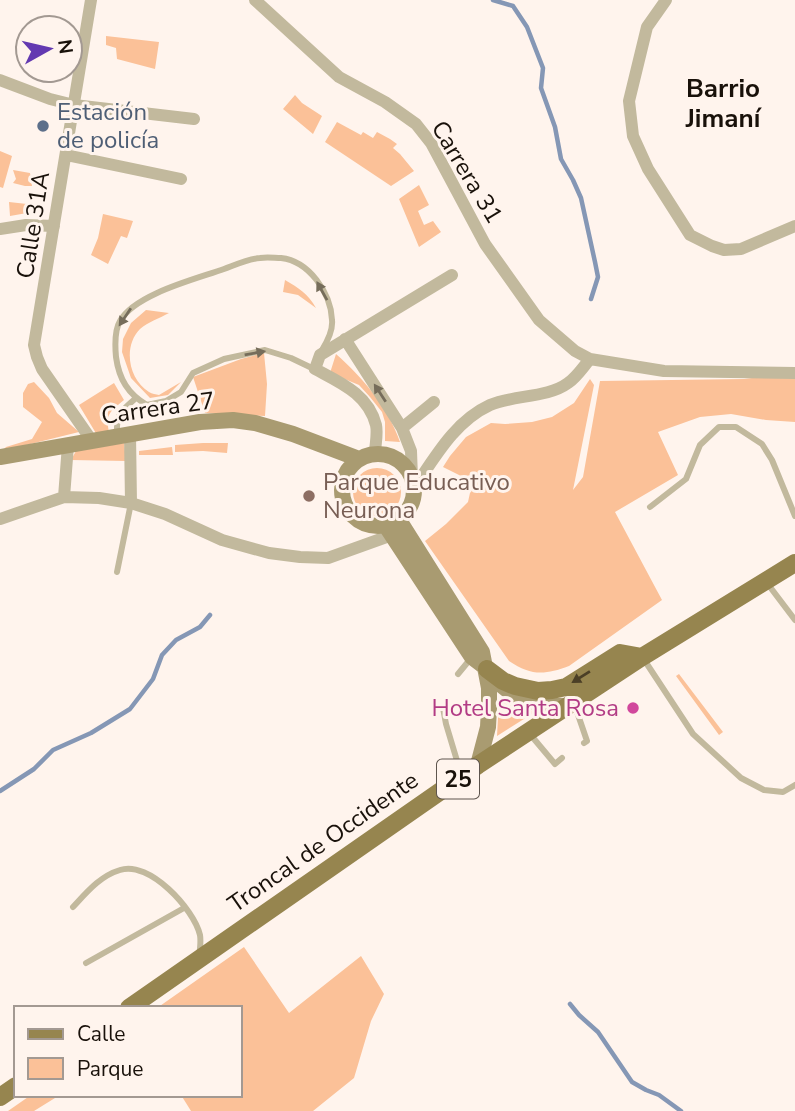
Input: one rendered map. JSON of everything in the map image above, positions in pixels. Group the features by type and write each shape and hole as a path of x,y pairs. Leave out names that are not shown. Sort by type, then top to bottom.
{"main road":[{"name":"Carrera 27","path":"0,457 200,422 233,421 272,427 367,457"},
{"path":"388,456 400,462 405,466 413,483 408,511 392,527 369,526 352,517 341,491 346,472 367,457 388,456"},
{"path":"392,527 482,652 479,663 489,708 488,727 478,765"},
{"name":"Troncal de Occidente","path":"133,1006 461,776 642,657 765,581 794,567"},
{"path":"479,663 503,681 538,691 566,687 620,653 642,657"},
{"path":"479,663 499,683 531,702 549,706 571,704"}],"street":[{"name":"Calle 31A","path":"91,0 34,345 42,369 92,441"},
{"name":"Carrera 31","path":"255,0 339,78 385,102 416,124 431,143 485,244 539,320 575,351 590,359"},
{"path":"666,0 647,27 629,101 634,136 648,169 690,235 712,246 724,250 741,249 795,226"},
{"path":"0,80 74,105 194,119"},
{"path":"66,155 181,178"},
{"path":"0,229 26,225 54,226"},
{"path":"367,457 376,427 366,402 348,386 315,369 320,355 452,275"},
{"path":"345,340 402,428 411,451 413,483"},
{"path":"413,483 442,446 474,414 492,404 566,385 590,359 664,371 795,373"},
{"path":"402,428 434,402"},
{"path":"123,435 131,503"},
{"path":"64,497 68,445"},
{"path":"0,519 64,497 99,498 131,503 175,518 222,540 269,554 328,558 392,527"}],"lane":[{"path":"315,369 265,350 224,359 193,373 181,392 166,401 147,405 131,394 118,369 115,345 119,322 131,307 157,293 258,258 285,258 308,270 326,295 333,321 320,355"},
{"path":"123,435 117,421 121,411 136,398"},
{"path":"650,507 686,478 700,445 719,427 736,427 762,444 772,460 795,516"},
{"path":"117,572 131,503"},
{"path":"765,581 795,620"},
{"path":"642,657 693,734 741,778 764,790 783,792 795,785"},
{"path":"457,674 479,663"},
{"path":"571,704 587,741 584,743"},
{"path":"443,708 461,776"},
{"path":"528,732 555,764 562,758"},
{"path":"73,906 100,879 122,869 134,868 173,892 194,921 200,936 199,958"},
{"path":"86,963 184,908"}],"green space":[{"path":"106,36 159,42 155,69 117,59 116,48 106,45"},
{"path":"295,95 322,116 313,134 283,109"},
{"path":"337,122 361,135 363,132 373,138 377,132 390,139 397,144 393,148 414,171 391,186 325,142"},
{"path":"0,151 12,156 3,188 0,187"},
{"path":"13,170 30,173 32,186 13,183 16,179"},
{"path":"419,185 429,205 418,211 424,225 433,221 441,232 419,247 399,199"},
{"path":"9,202 27,204 27,213 10,216"},
{"path":"103,214 133,221 127,238 121,236 108,264 91,255"},
{"path":"285,280 303,292 316,308 298,295 283,292"},
{"path":"146,310 169,313 140,329 135,336 130,353 132,371 142,386 159,395 181,382 168,395 150,398 131,378 122,352 123,339 131,323"},
{"path":"264,353 267,384 265,416 205,413 193,377"},
{"path":"336,354 374,394 389,417 400,442 385,441 382,412 359,385 330,373"},
{"path":"795,374 795,422 731,414 700,417 658,432 678,475 615,512 662,600 569,666 553,671 531,672 509,661 425,541 468,502 473,479 467,479 443,467 466,437 491,423 532,422 552,417 574,403 590,379 594,385 573,490 583,477 600,381 744,379"},
{"path":"34,382 49,398 57,413 79,432 2,451 6,447 32,439 42,422 23,407 23,393 28,384"},
{"path":"114,383 124,400 110,413 109,432 97,435 79,405"},
{"path":"124,443 126,461 71,460 76,451"},
{"path":"228,443 227,453 175,452 175,445"},
{"path":"172,447 173,455 139,455 139,451"},
{"path":"377,468 386,469 394,475 400,483 400,501 394,509 386,515 377,516 368,515 360,509 354,501 353,492 354,483 360,475 368,469"},
{"path":"679,674 723,732 719,735 676,676"},
{"path":"499,699 535,712 497,736"},
{"path":"244,947 289,1013 361,956 384,994 371,1021 354,1078 313,1111 191,1111 182,1097 242,1097 242,1006 160,1006"},
{"path":"28,1097 55,1098 34,1111 8,1111"}],"waterway":[{"path":"493,0 513,6 527,27 543,68 541,88 555,127 561,159 581,198 595,262 598,277 591,299"},
{"path":"0,791 34,769 53,750 91,733 130,709 153,679 162,655 176,640 200,627 210,615"},
{"path":"570,1004 598,1032 632,1082 659,1095 681,1111"}],"place":[{"name":"Estación de policía","path":"43,126"},
{"name":"Parque Educativo Neurona","path":"309,496"},
{"name":"Hotel Santa Rosa","path":"633,708"}],"district":[{"name":"Barrio Jimaní","path":"723,103"}]}
